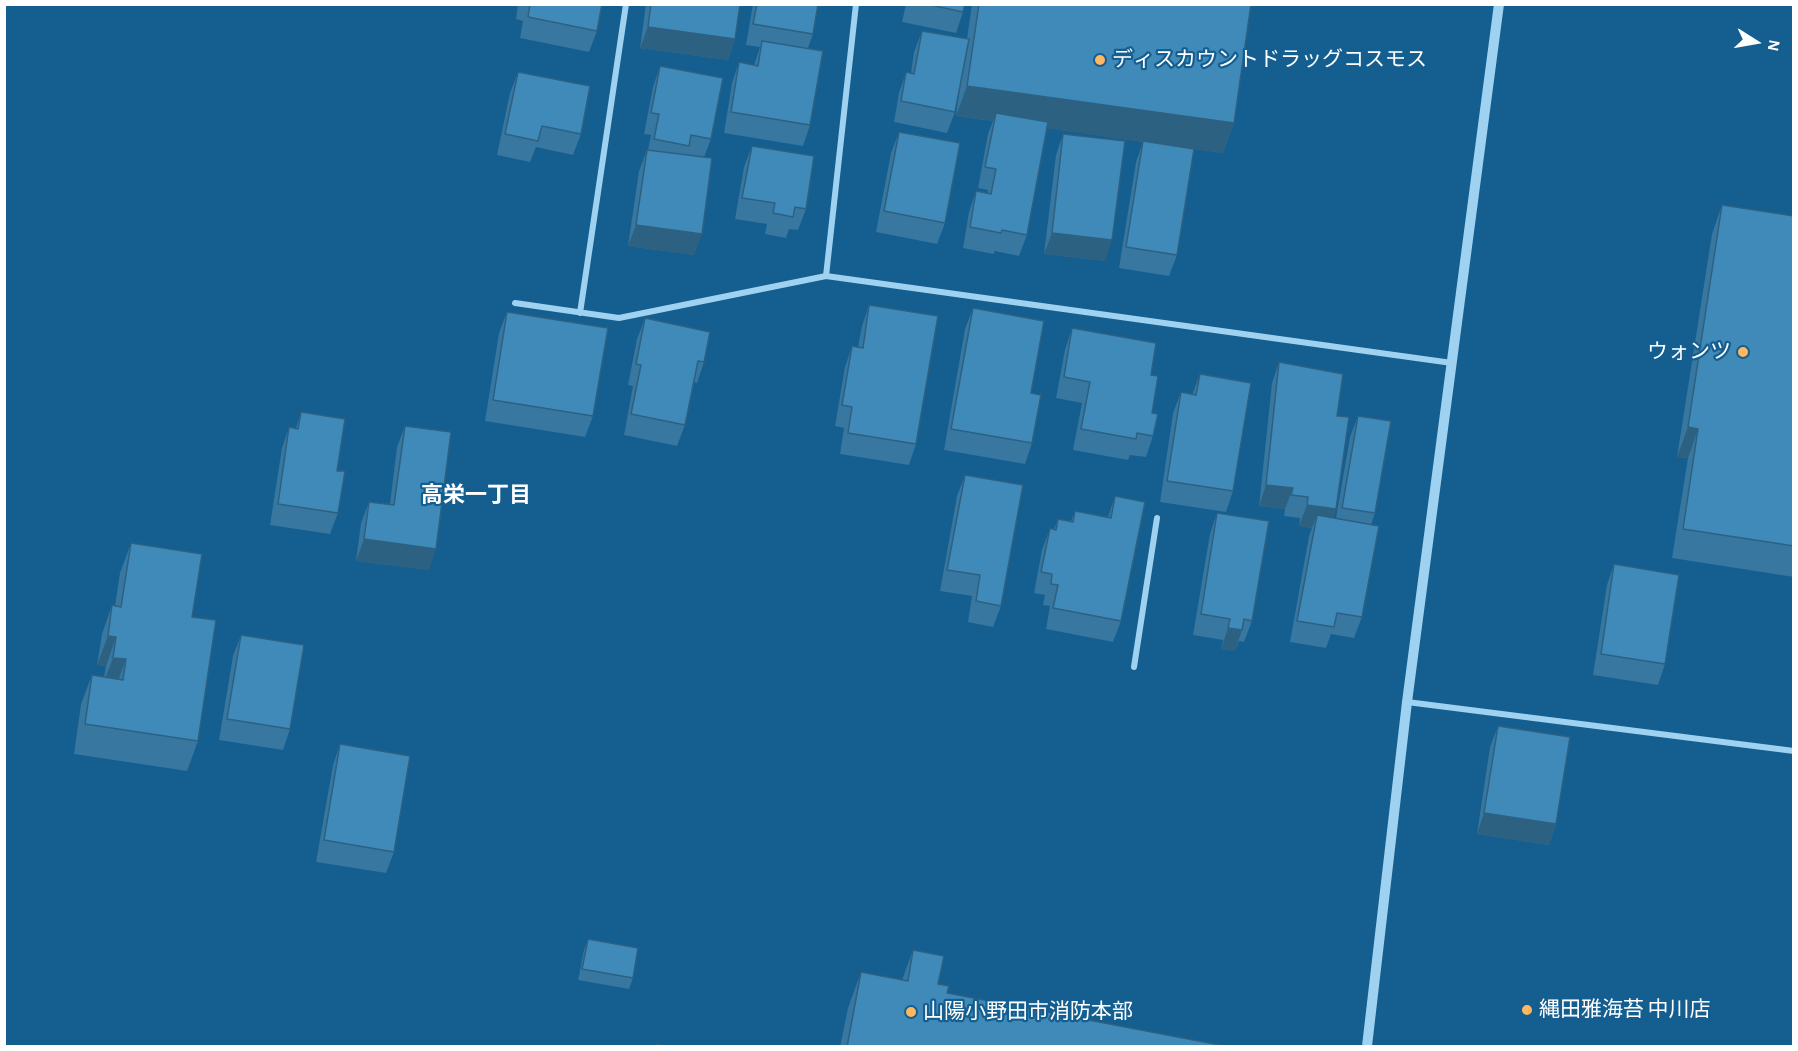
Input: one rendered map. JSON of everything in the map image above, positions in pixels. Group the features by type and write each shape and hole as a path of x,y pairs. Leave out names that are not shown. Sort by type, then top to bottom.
{"street":[{"path":"580,313 626,4"},
{"path":"826,276 856,4"},
{"path":"1367,1047 1407,702 1499,4"},
{"path":"515,303 620,318 826,276 1453,363"},
{"path":"1134,667 1157,518"},
{"path":"1407,702 1794,751"}],"building":[{"path":"530,4 602,4 597,31 528,17"},
{"path":"651,4 740,4 735,39 648,27"},
{"path":"757,4 818,4 813,34 753,24"},
{"path":"926,4 965,4 963,12"},
{"name":"ディスカウントドラッグコスモス","path":"979,4 1251,4 1234,123 967,86"},
{"path":"922,31 969,39 955,112 901,101 906,72 914,74"},
{"path":"762,41 823,51 810,125 731,112 739,62 758,66"},
{"path":"660,66 723,78 711,139 691,135 689,146 654,139 659,114 651,113"},
{"path":"518,72 590,86 581,134 542,126 538,141 505,134"},
{"path":"996,113 1048,122 1027,235 970,227 976,191 991,194 996,169 985,167"},
{"path":"899,132 960,143 945,223 884,211"},
{"path":"1063,134 1125,141 1112,240 1052,233"},
{"path":"1143,141 1194,149 1177,255 1126,247"},
{"path":"752,146 814,156 806,209 795,207 793,217 773,213 775,203 742,198"},
{"path":"647,150 712,158 702,234 636,225"},
{"name":"ウォンツ","path":"1722,205 1794,216 1794,546 1683,529 1698,429 1688,427"},
{"path":"869,305 938,316 916,444 848,433 852,407 842,405 852,346 863,348"},
{"path":"973,308 1044,321 1031,393 1041,395 1032,443 951,429"},
{"path":"507,312 608,328 593,416 493,400"},
{"path":"645,318 710,332 704,362 698,361 685,425 631,414 641,365 636,364"},
{"path":"1072,328 1156,343 1151,375 1158,376 1152,413 1158,414 1153,436 1137,433 1136,439 1081,429 1090,382 1064,377"},
{"path":"1279,362 1343,374 1337,416 1349,417 1336,509 1307,505 1308,497 1291,495 1293,488 1266,485"},
{"path":"1200,374 1251,383 1233,491 1167,481 1181,392 1196,395"},
{"path":"301,412 345,419 337,471 345,471 338,513 278,504 289,427 298,429"},
{"path":"1358,416 1391,421 1375,513 1342,508"},
{"path":"405,426 451,432 436,549 364,539 369,502 394,505"},
{"path":"965,475 1023,485 1001,606 976,601 980,575 947,570"},
{"path":"1115,496 1145,502 1121,621 1053,608 1058,585 1051,584 1052,574 1041,572 1050,528 1056,530 1058,519 1073,522 1075,511 1111,518"},
{"path":"1217,513 1269,521 1252,621 1244,619 1242,630 1228,628 1230,619 1201,614"},
{"path":"1317,515 1379,526 1362,617 1337,613 1334,627 1297,621"},
{"path":"131,543 202,554 192,617 216,620 198,741 85,724 92,675 123,680 126,659 113,658 116,637 108,636 112,605 121,607"},
{"path":"1614,564 1679,575 1665,664 1601,654"},
{"path":"241,635 304,645 290,729 227,719"},
{"path":"1498,726 1570,737 1556,824 1484,813"},
{"path":"340,744 410,756 394,852 324,840"},
{"path":"588,939 638,948 633,978 582,969"},
{"path":"913,950 944,956 938,984 949,986 947,993 1230,1047 847,1047 861,972 908,981"}],"place":[{"name":"ディスカウントドラッグコスモス","path":"1100,60"},
{"name":"ウォンツ","path":"1743,352"},
{"name":"縄田雅海苔 中川店","path":"1527,1010"},
{"name":"山陽小野田市消防本部","path":"911,1012"}],"district":[{"name":"高栄一丁目","path":"476,495"}]}
